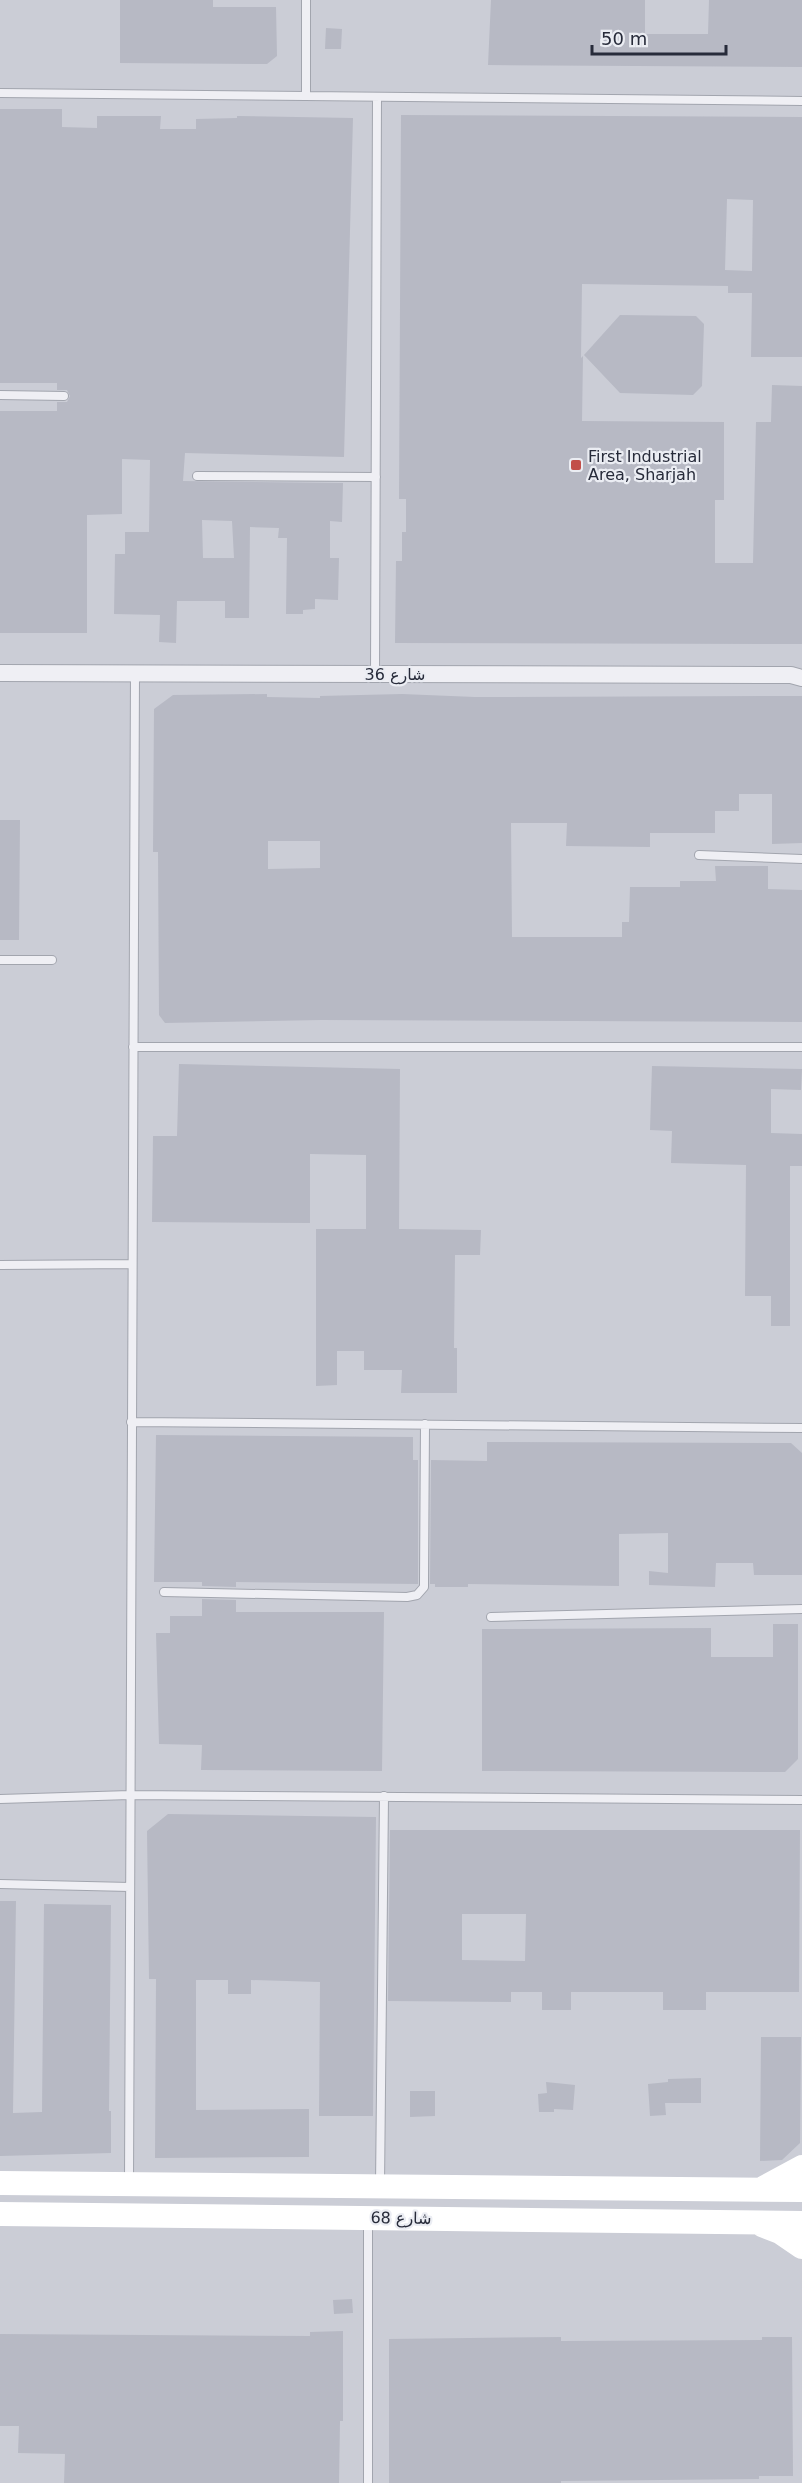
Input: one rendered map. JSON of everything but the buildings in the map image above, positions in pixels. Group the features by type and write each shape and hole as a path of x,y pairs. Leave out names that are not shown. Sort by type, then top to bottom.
{"street":[{"name":"شارع 36","path":"0,673 798,675"},
{"path":"759,2189 787,2177 802,2167"},
{"name":"شارع 68","path":"0,2183 802,2190"},
{"name":"شارع 68","path":"0,2214 802,2223"},
{"path":"757,2223 780,2232 802,2247"}],"lane":[{"path":"306,0 306,96"},
{"path":"0,93 802,101"},
{"path":"375,674 377,97"},
{"path":"0,395 64,396"},
{"path":"197,476 376,477"},
{"path":"129,2184 135,673"},
{"path":"699,855 802,859"},
{"path":"0,960 52,960"},
{"path":"133,1047 802,1047"},
{"path":"0,1265 132,1264"},
{"path":"131,1422 802,1428"},
{"path":"164,1592 406,1597 417,1595 424,1587 425,1424"},
{"path":"491,1617 802,1609"},
{"path":"0,1799 130,1796 384,1796 802,1800"},
{"path":"380,2187 384,1796"},
{"path":"0,1884 130,1887"},
{"path":"368,2217 368,2483"}],"shaded area":[{"path":"0,0 802,0 802,2483 0,2483"}],"place":[{"name":"First Industrial Area, Sharjah","path":"576,465"}]}
